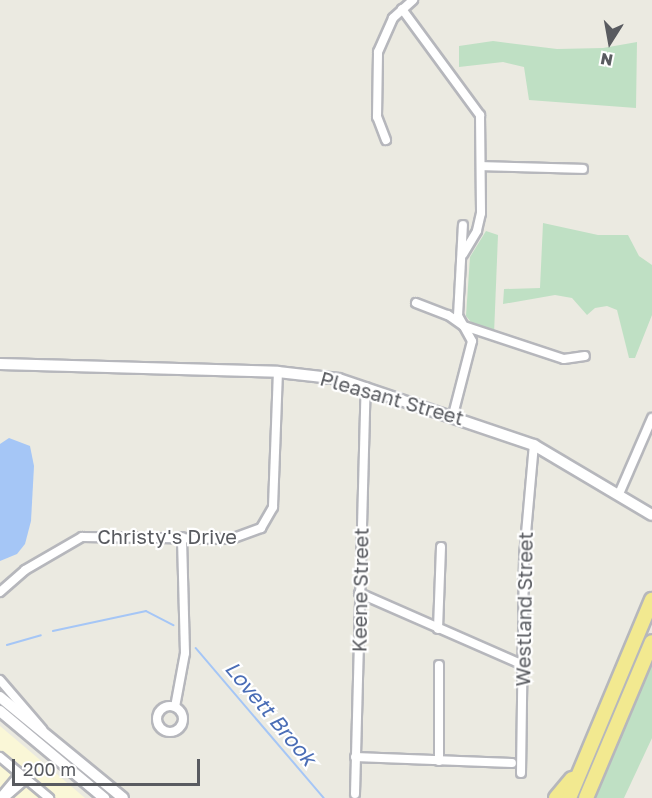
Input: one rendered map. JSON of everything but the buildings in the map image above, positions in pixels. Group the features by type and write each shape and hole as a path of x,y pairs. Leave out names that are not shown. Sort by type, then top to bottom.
{"highway":[{"path":"569,798 652,600"},
{"path":"586,798 652,642"},
{"path":"596,798 611,742"},
{"path":"556,798 580,768"}],"main road":[{"name":"Pleasant Street","path":"0,364 278,372 327,376 453,415 534,445 652,515"},
{"path":"0,697 42,729 123,798"},
{"path":"2,713 104,798"}],"street":[{"path":"386,140 377,117 378,52 385,29 413,0"},
{"path":"402,9 476,108 482,130 477,231 463,254"},
{"path":"482,166 583,169"},
{"path":"453,415 472,341 458,316 463,225"},
{"path":"416,303 464,326 564,359 585,356"},
{"name":"Christy's Drive","path":"0,592 25,570 82,537 241,538 261,528 270,519 278,372"},
{"name":"Keene Street","path":"355,794 366,387"},
{"path":"619,494 652,418"},
{"name":"Westland Street","path":"520,773 526,522 534,445"},
{"path":"175,707 185,653 182,537"},
{"path":"438,629 441,547"},
{"path":"359,593 523,665"},
{"path":"439,761 440,665"},
{"path":"0,680 36,718 42,729"},
{"path":"356,757 512,763"},
{"path":"0,758 49,798"},
{"path":"2,798 23,777"}],"shaded area":[{"path":"0,726 85,798 0,798"}],"green space":[{"path":"493,41 557,49 603,48 637,42 636,108 529,100 524,67 503,62 459,67 459,46"},
{"path":"543,223 598,235 628,235 639,256 652,265 652,315 635,358 629,358 617,310 607,306 595,308 587,315 572,298 555,295 503,304 504,289 540,288"},
{"path":"486,231 498,235 494,334 475,327 466,316 470,257"},
{"path":"652,662 652,738 624,798 596,798"}],"water":[{"path":"9,438 30,446 34,466 31,521 25,544 17,554 0,561 0,444"}],"waterway":[{"name":"Lovett Brook","path":"53,631 146,611 174,625"},
{"name":"Lovett Brook","path":"7,645 41,635"},
{"name":"Lovett Brook","path":"196,648 324,798"}]}
